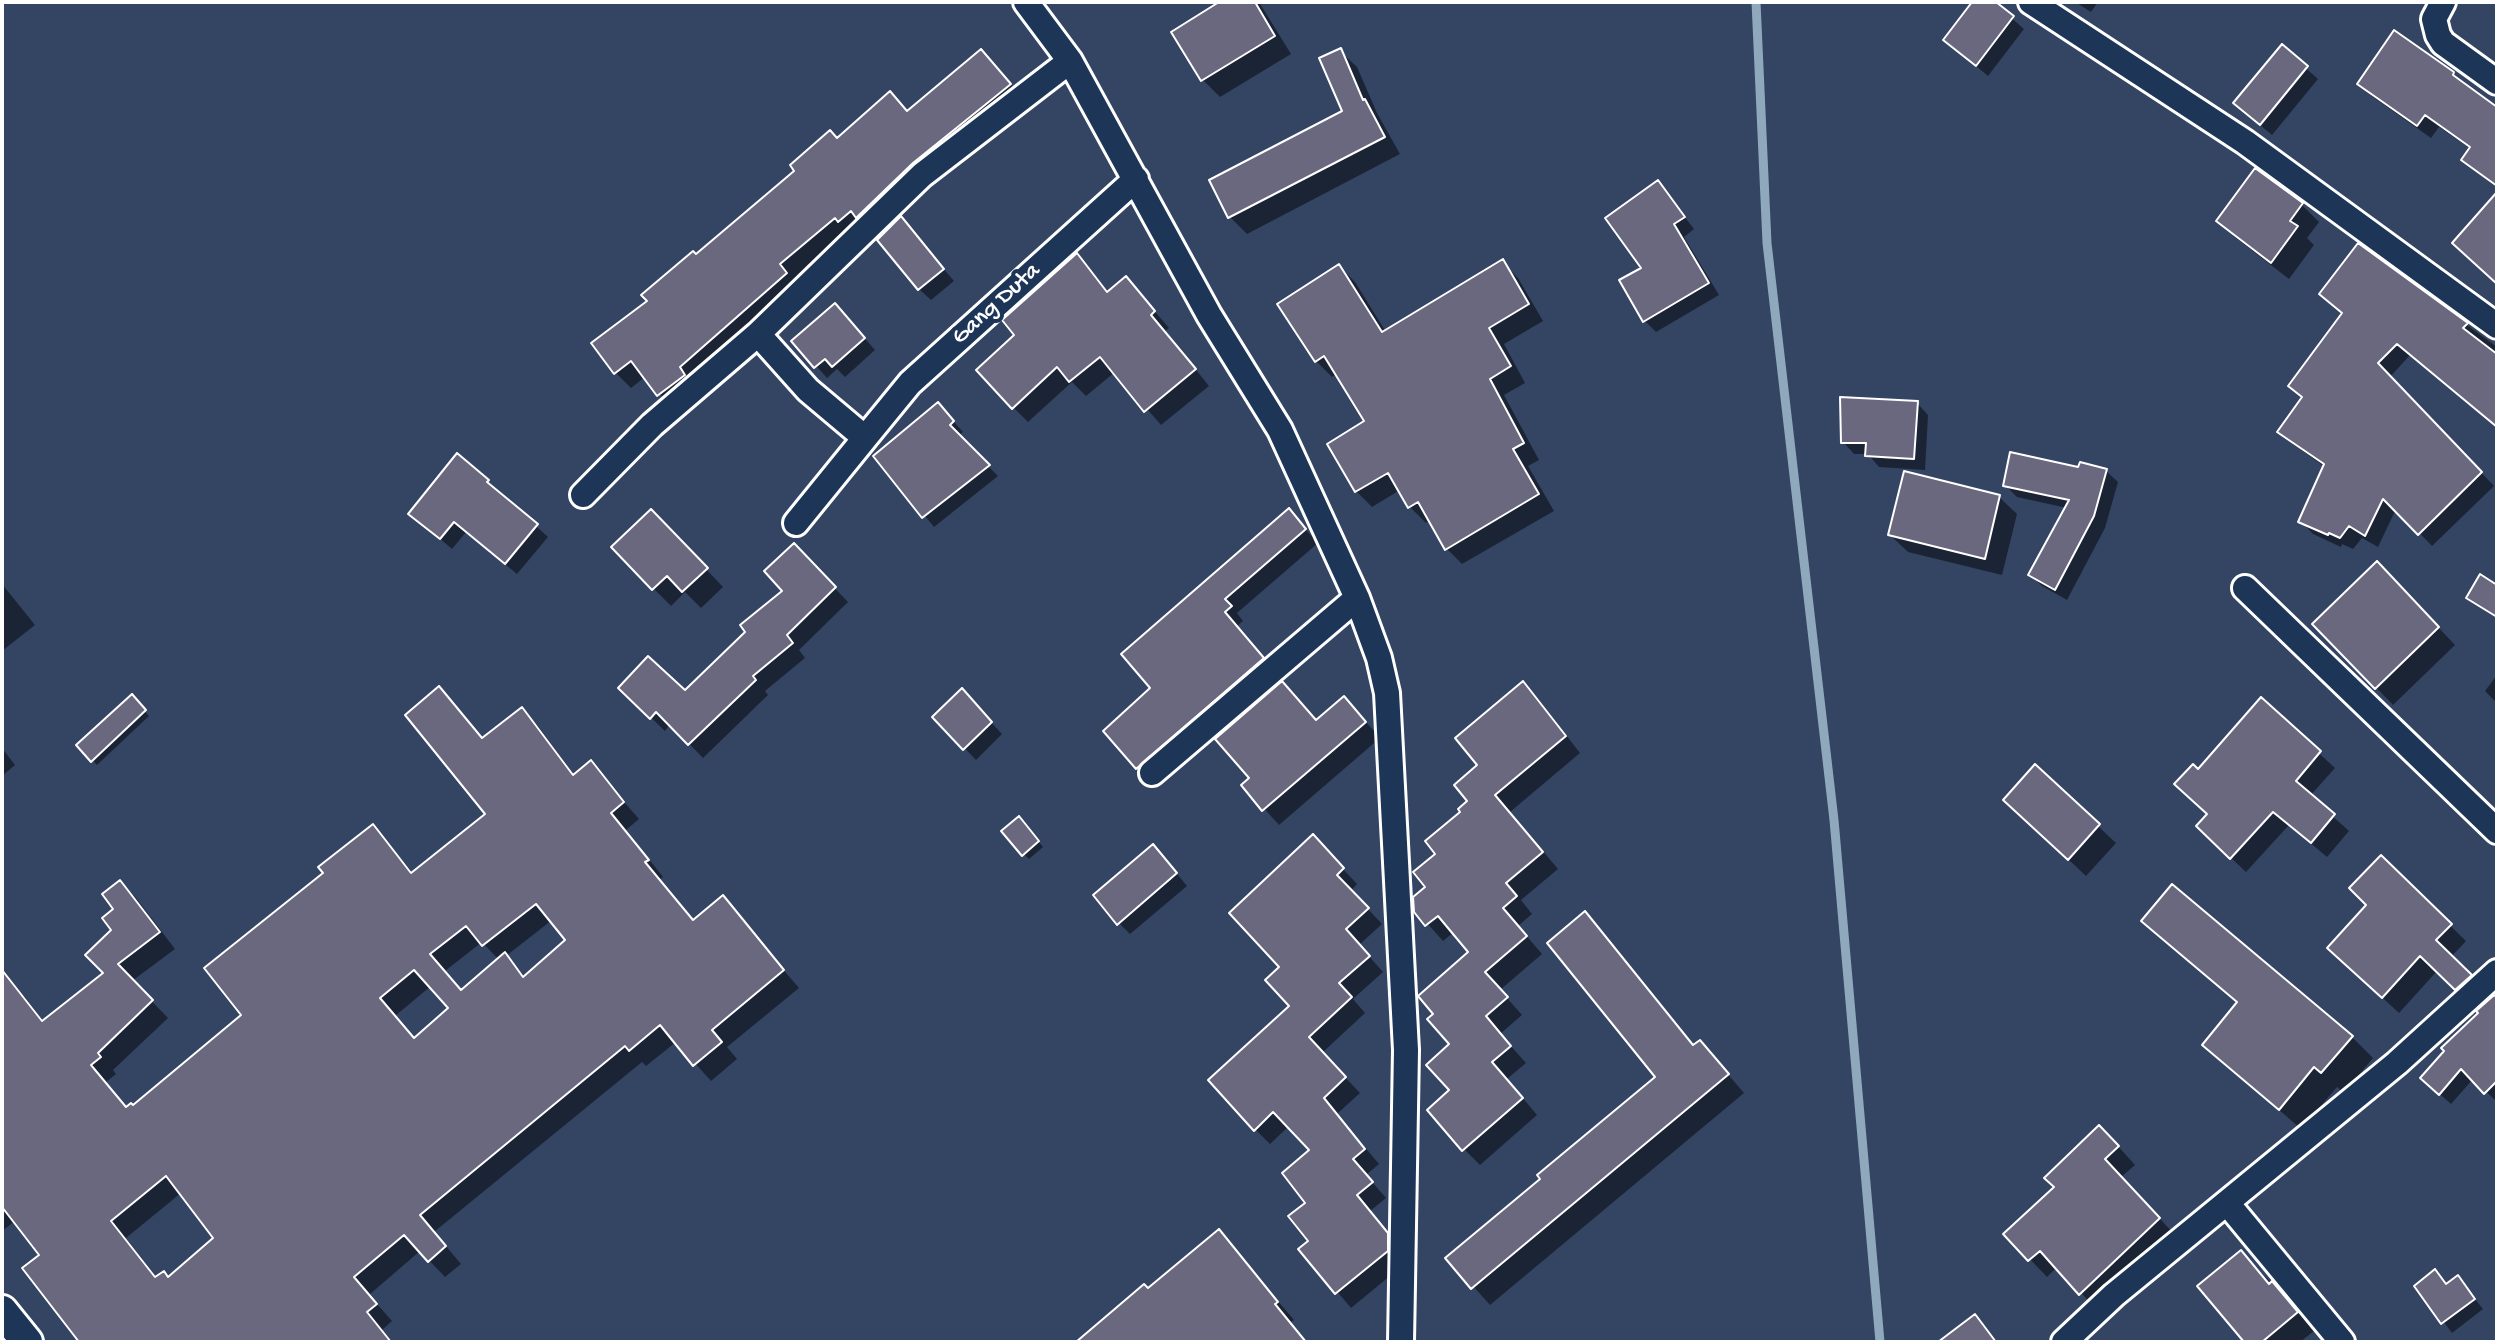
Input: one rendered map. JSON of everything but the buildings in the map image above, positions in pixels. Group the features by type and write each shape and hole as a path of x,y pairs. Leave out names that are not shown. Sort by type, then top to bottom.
{"street":[{"path":"1026,2 1070,61 1209,315 1280,430 1357,598 1379,658 1387,693 1406,1050 1401,1342"},
{"path":"2031,2 2245,142 2497,326"},
{"path":"2443,2 2434,19 2443,43 2497,82"},
{"path":"583,495 652,425 758,334 922,175 1070,61"},
{"name":"Gang Duta","path":"796,523 910,383 1136,179"},
{"path":"758,334 808,390 865,438"},
{"path":"2245,588 2497,831"},
{"path":"1152,773 1357,598"},
{"path":"2064,1342 2114,1295 2397,1063 2497,972"},
{"path":"2227,1203 2342,1342"},
{"path":"2,1311 27,1342"}],"waterway":[{"path":"1756,2 1767,243 1834,820 1880,1342"}]}
